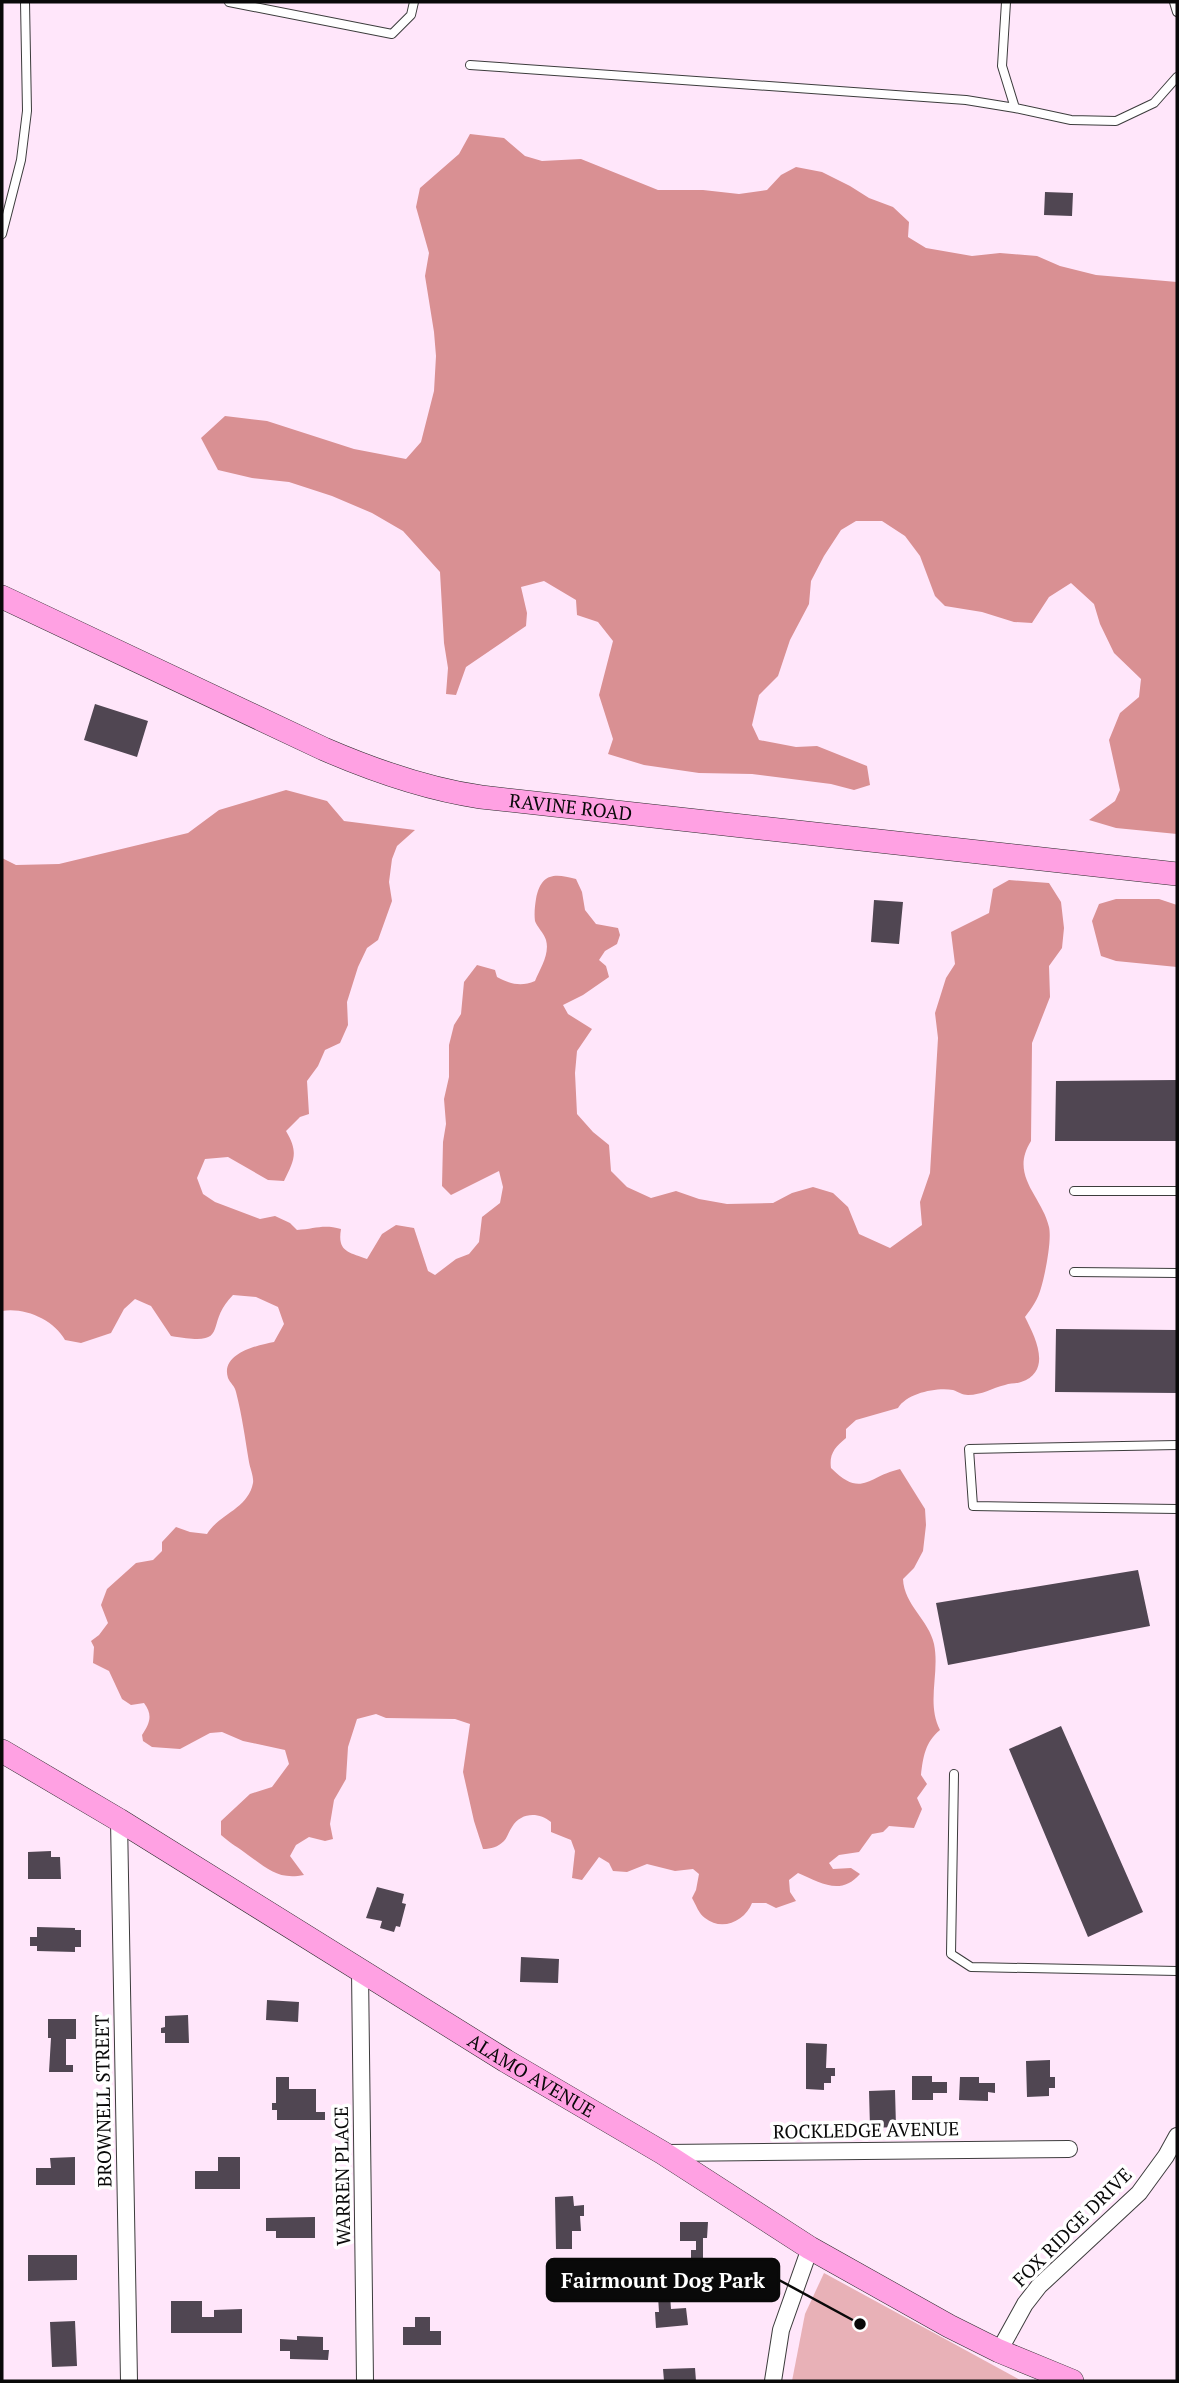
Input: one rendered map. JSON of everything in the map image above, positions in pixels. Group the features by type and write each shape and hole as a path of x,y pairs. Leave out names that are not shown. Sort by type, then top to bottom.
{"street":[{"name":"RAVINE ROAD","path":"2,597 324,749 425,786 492,798 1177,874"},
{"name":"ALAMO AVENUE","path":"2,1751 663,2153 810,2248 949,2326 999,2351 1072,2381"},
{"name":"BROWNELL STREET","path":"119,1821 129,2381"},
{"name":"WARREN PLACE","path":"360,1971 366,2381"},
{"name":"FOX RIDGE DRIVE","path":"999,2351 1025,2304 1039,2286 1139,2193 1177,2136"},
{"name":"ROCKLEDGE AVENUE","path":"663,2153 1069,2149"},
{"path":"772,2381 781,2330 810,2248"}],"lane":[{"path":"2,234 22,160 25,124 25,2"},
{"path":"229,2 392,34 411,15 414,2"},
{"path":"1006,2 1002,66 1015,108"},
{"path":"1174,2 1177,12"},
{"path":"470,65 966,100 1071,120 1116,121 1154,103 1177,77"},
{"path":"1074,1191 1177,1191"},
{"path":"1074,1272 1177,1273"},
{"path":"1177,1445 969,1449 973,1506 1177,1509"},
{"path":"954,1774 951,1954 971,1967 1177,1971"}],"shaded area":[{"path":"470,134 504,138 525,156 542,161 581,159 658,190 703,190 739,194 767,190 781,175 796,167 822,172 869,198 893,207 909,222 908,237 926,248 972,256 1000,253 1037,256 1060,266 1096,275 1177,282 1177,834 1116,828 1089,820 1115,801 1120,790 1109,740 1120,713 1139,697 1141,679 1114,653 1094,604 1071,583 1049,597 1032,623 1014,622 982,612 945,606 935,596 920,556 905,536 882,521 856,521 841,530 811,581 809,604 790,640 778,676 759,695 752,725 759,740 796,747 817,746 867,766 870,785 854,790 831,784 752,774 699,773 644,765 608,754 613,739 599,695 613,641 598,622 577,615 576,600 544,581 521,587 527,613 526,626 466,667 456,695 446,694 448,668 440,572 403,531 372,513 332,496 289,482 252,478 218,470 201,438 225,416 267,421 354,449 406,459 421,442 434,391 436,356 425,276 429,253 416,207 420,188 459,154"},
{"path":"286,790 327,801 344,821 415,830 397,846 392,859 389,882 392,901 378,940 367,948 358,967 347,1002 348,1025 340,1043 325,1050 307,1081 309,1114 300,1117 286,1131 293,1145 294,1156 284,1181 268,1180 228,1157 205,1159 197,1178 203,1194 215,1202 260,1219 275,1216 290,1223 297,1230 324,1227 341,1229 343,1247 367,1259 382,1234 396,1225 414,1228 428,1271 435,1275 456,1259 469,1254 479,1242 482,1217 500,1203 503,1187 499,1171 451,1195 442,1186 446,1124 444,1099 449,1077 449,1045 454,1025 461,1014 464,982 477,965 495,970 497,977 511,983 525,984 535,981 547,951 544,935 535,921 536,901 541,884 550,877 576,879 582,892 585,910 596,924 618,928 620,935 617,944 605,951 599,960 606,966 609,977 563,1005 568,1014 592,1029 577,1051 577,1114 609,1145 611,1171 627,1187 651,1198 676,1191 727,1204 773,1203 792,1193 813,1187 833,1193 848,1207 859,1234 890,1248 922,1225 920,1202 930,1173 938,1038 935,1013 946,978 955,964 951,932 989,913 993,889 1009,880 1049,883 1061,902 1064,928 1062,948 1049,966 1050,997 1032,1043 1031,1141 1025,1153 1024,1165 1025,1175 1045,1216 1050,1233 1041,1288 1025,1317 1037,1343 1037,1370 1021,1382 978,1394 966,1395 946,1389 923,1392 908,1398 898,1408 856,1420 846,1429 846,1438 836,1448 831,1459 831,1468 850,1482 858,1484 900,1469 925,1509 923,1551 914,1568 903,1579 908,1597 927,1627 934,1644 934,1709 940,1730 931,1740 924,1756 921,1775 927,1784 917,1798 922,1809 914,1828 889,1826 883,1832 872,1834 859,1852 839,1855 829,1863 833,1869 851,1868 860,1874 846,1885 831,1885 798,1873 789,1880 790,1892 796,1901 776,1908 766,1903 752,1903 739,1919 719,1924 703,1916 692,1898 699,1874 693,1869 675,1871 647,1864 627,1872 613,1871 609,1863 599,1857 582,1880 572,1878 575,1851 571,1840 551,1832 551,1822 541,1816 520,1818 502,1843 483,1849 463,1772 470,1724 455,1719 386,1718 376,1714 357,1719 348,1747 346,1779 334,1800 330,1824 333,1839 325,1841 309,1837 296,1845 290,1856 304,1875 280,1875 221,1835 221,1821 250,1794 272,1787 289,1764 285,1750 243,1741 222,1732 210,1733 180,1749 152,1747 143,1741 142,1735 149,1719 149,1711 144,1703 131,1705 122,1699 109,1671 93,1663 94,1647 91,1641 108,1623 101,1605 107,1589 136,1563 153,1560 162,1551 162,1542 176,1527 207,1534 250,1492 253,1478 242,1418 227,1369 235,1356 259,1345 274,1342 284,1324 278,1307 256,1297 233,1295 224,1306 210,1336 190,1339 171,1336 151,1306 135,1299 124,1309 111,1333 81,1343 65,1340 54,1326 38,1316 20,1311 2,1311 2,858 16,865 59,864 188,833 219,810"},
{"path":"1116,899 1159,899 1177,905 1177,967 1116,961 1101,956 1092,921 1099,904"},
{"path":"824,2273 1022,2381 792,2381 805,2314"}],"building":[{"path":"1045,192 1073,193 1072,216 1044,215"},
{"path":"95,704 148,721 137,757 84,740"},
{"path":"874,900 903,902 899,944 871,942"},
{"path":"1177,1080 1177,1141 1055,1141 1056,1081"},
{"path":"1056,1329 1177,1330 1177,1393 1055,1392"},
{"path":"1138,1570 1150,1626 948,1665 936,1603"},
{"path":"1061,1726 1143,1912 1088,1937 1009,1749"},
{"path":"51,1851 51,1857 60,1857 61,1879 28,1879 28,1852"},
{"path":"377,1887 404,1894 402,1903 406,1904 400,1927 396,1926 394,1932 380,1928 382,1921 366,1918"},
{"path":"37,1927 81,1930 81,1947 75,1947 75,1952 37,1951 37,1946 30,1946 30,1937 37,1937"},
{"path":"521,1957 559,1959 558,1983 520,1982"},
{"path":"267,2000 299,2002 298,2022 266,2020"},
{"path":"188,2015 189,2043 165,2043 165,2033 161,2033 161,2028 165,2027 165,2016"},
{"path":"48,2019 76,2019 76,2039 66,2039 66,2065 73,2065 73,2072 49,2072 51,2038 48,2038"},
{"path":"806,2043 827,2044 826,2068 835,2068 835,2076 831,2076 831,2083 824,2083 824,2090 806,2089"},
{"path":"1050,2060 1050,2077 1055,2077 1055,2088 1049,2088 1049,2096 1027,2097 1026,2061"},
{"path":"912,2076 932,2076 932,2082 947,2082 947,2093 933,2093 933,2100 912,2100"},
{"path":"276,2077 289,2077 289,2089 316,2089 316,2112 325,2112 325,2120 277,2120 277,2110 272,2110 272,2103 276,2103"},
{"path":"960,2077 979,2077 979,2083 995,2083 995,2093 988,2092 988,2101 959,2100"},
{"path":"895,2090 896,2127 870,2128 869,2091"},
{"path":"75,2157 75,2185 36,2185 36,2168 51,2168 50,2158"},
{"path":"218,2157 240,2157 240,2189 195,2189 195,2171 218,2171"},
{"path":"573,2196 574,2206 584,2205 584,2216 580,2216 581,2231 572,2231 572,2249 556,2249 555,2197"},
{"path":"315,2217 315,2238 276,2238 276,2231 266,2231 266,2218"},
{"path":"680,2222 708,2222 707,2238 703,2238 703,2272 691,2272 691,2250 696,2250 696,2241 680,2241"},
{"path":"28,2255 77,2255 77,2280 28,2281"},
{"path":"670,2295 671,2309 686,2308 688,2325 656,2328 658,2296"},
{"path":"171,2301 202,2301 202,2317 214,2317 214,2310 242,2309 242,2333 171,2333"},
{"path":"415,2317 430,2317 430,2331 441,2331 441,2345 403,2345 403,2327 415,2327"},
{"path":"75,2321 77,2366 52,2367 50,2322"},
{"path":"297,2336 323,2337 323,2350 329,2350 328,2360 290,2359 290,2351 280,2351 280,2339 297,2340"},
{"path":"695,2368 696,2381 664,2381 663,2369"}],"place":[{"name":"Fairmount Dog Park","path":"860,2324"}]}
